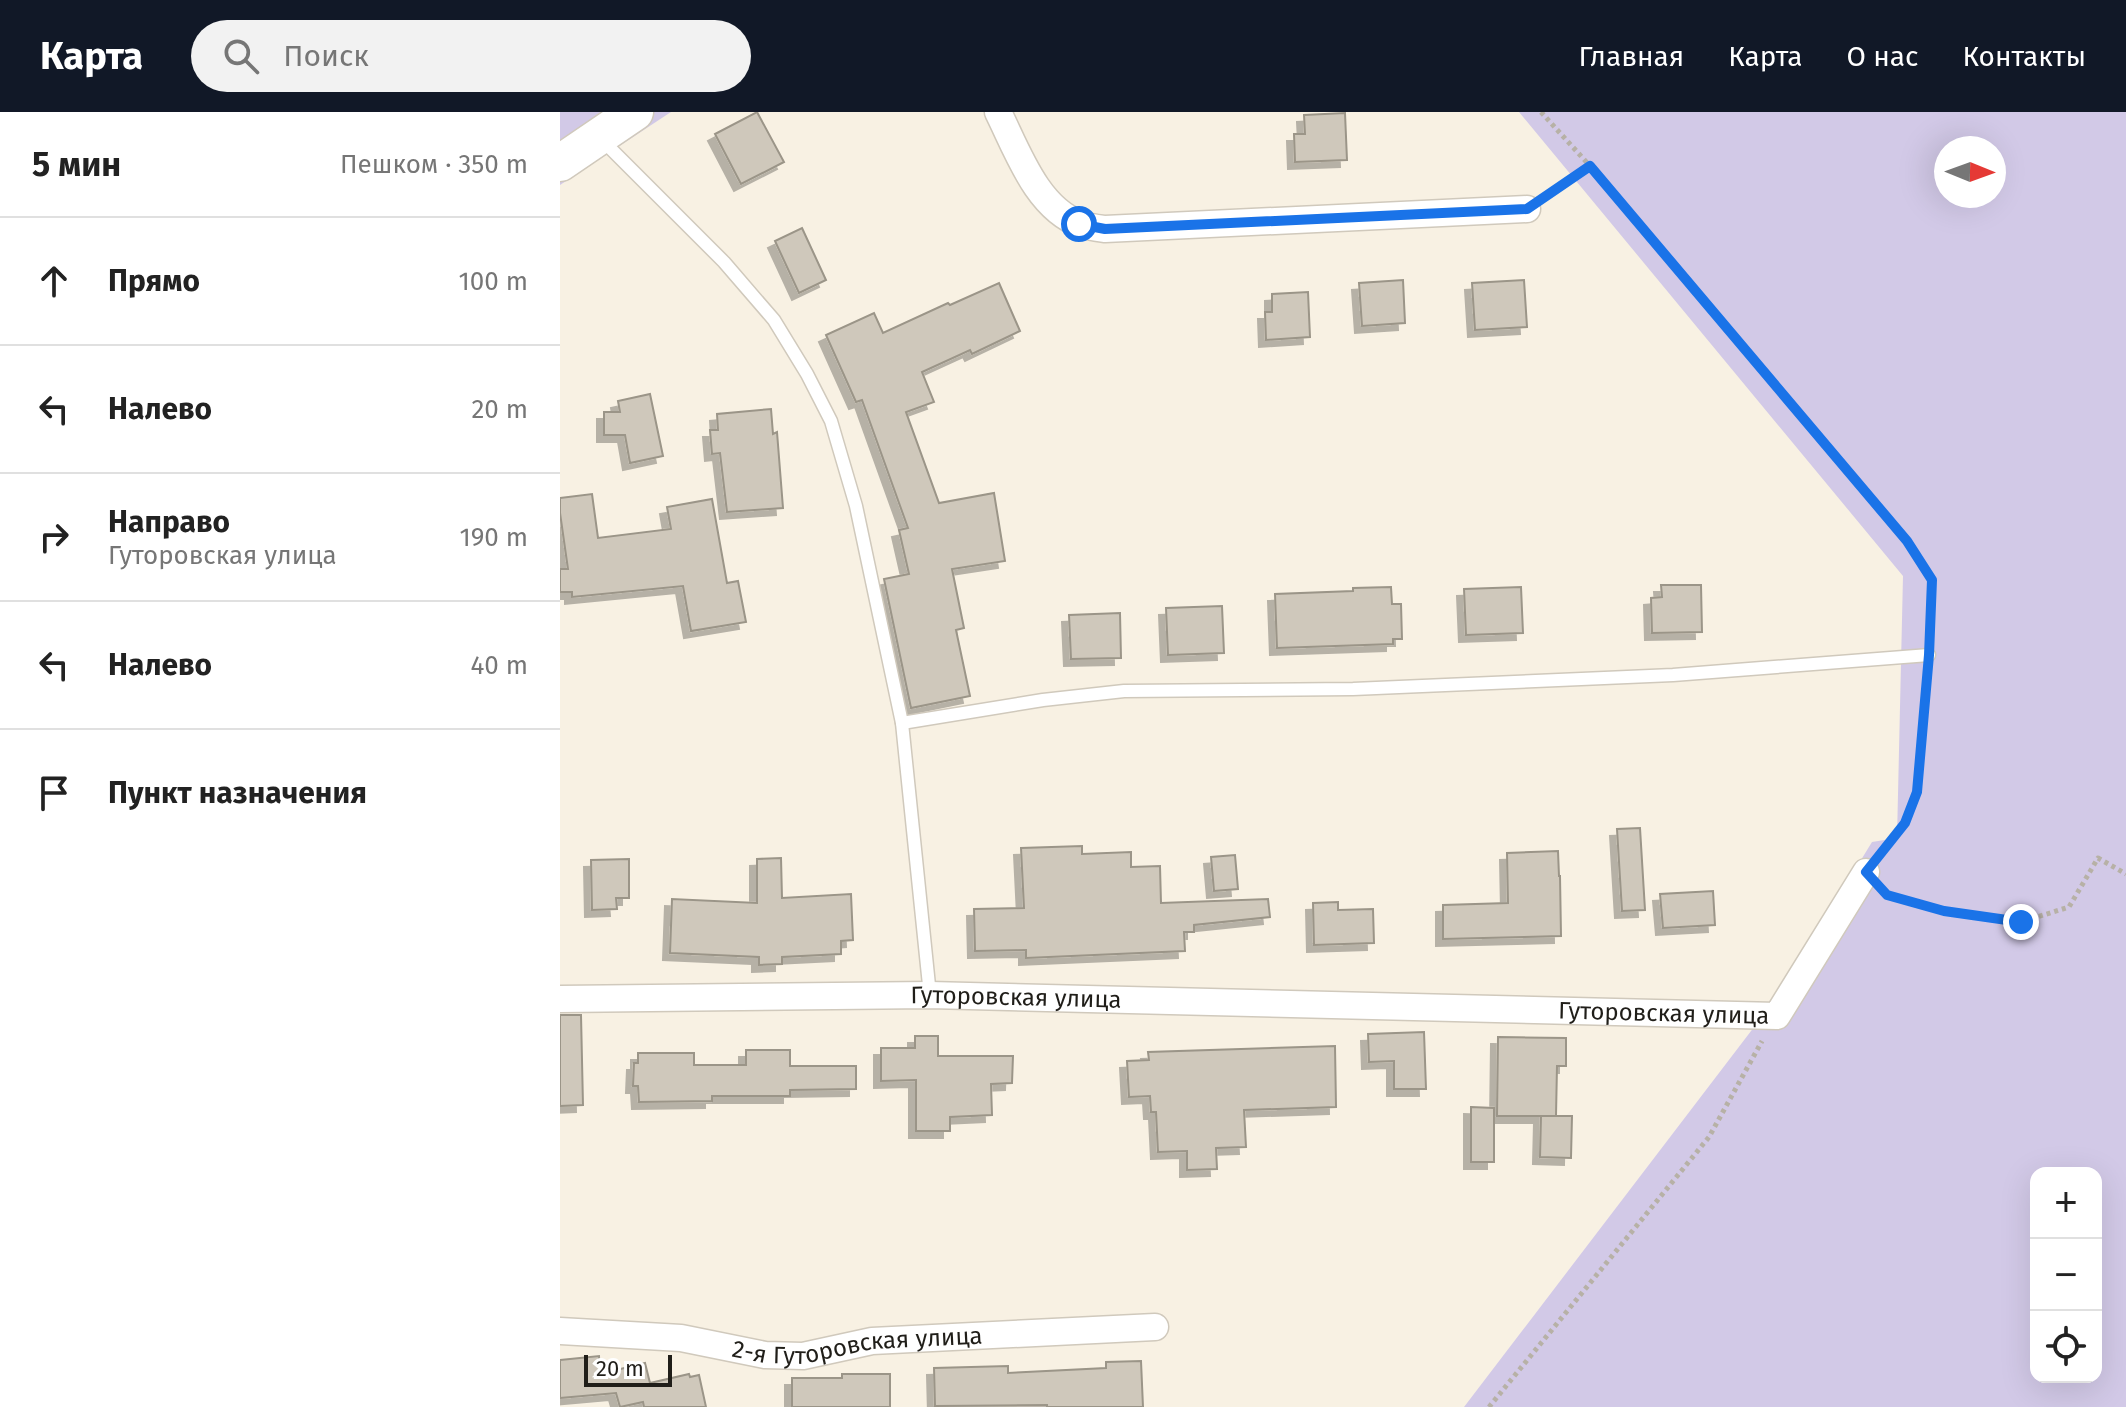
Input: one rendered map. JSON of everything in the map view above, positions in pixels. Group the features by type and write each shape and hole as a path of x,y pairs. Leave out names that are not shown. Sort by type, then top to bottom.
{"street":[{"path":"560,163 635,112"},
{"path":"998,112 1034,184 1055,209 1079,224 1105,229 1527,209"},
{"name":"Гуторовская улица","path":"560,999 930,995 1777,1016 1866,872"},
{"name":"2-я Гуторовская улица","path":"560,1331 681,1338 765,1355 803,1356 872,1341 1155,1327"}],"lane":[{"path":"598,137 724,262 774,320 831,421 856,506 902,723 930,995"},
{"path":"902,723 1043,700 1124,691 1353,689 1673,675 1929,655"}],"path":[{"path":"1541,112 1907,541 1932,580 1917,792 1905,823 1866,872 1887,895 1944,911 2021,922 2069,907 2098,858 2126,874"},
{"path":"1527,209 1590,166"},
{"path":"1489,1407 1709,1137 1777,1016"}],"shaded area":[{"path":"560,112 671,112 560,185"},
{"path":"1519,112 2126,112 2126,1407 1464,1407 1777,997 1872,842 1897,838 1903,576"}],"building":[{"path":"757,112 784,162 741,184 715,134"},
{"path":"1345,113 1347,160 1295,162 1294,134 1305,134 1304,115"},
{"path":"802,228 826,280 799,293 775,241"},
{"path":"1403,280 1405,323 1362,326 1359,283"},
{"path":"1524,280 1527,327 1475,330 1472,283"},
{"path":"999,283 1020,331 972,354 970,350 922,372 934,402 906,412 939,503 994,493 1005,561 952,569 964,628 956,630 970,696 911,708 884,579 909,574 899,530 908,528 862,400 856,402 826,335 874,313 883,333"},
{"path":"1308,292 1310,337 1266,340 1265,312 1272,312 1272,294"},
{"path":"650,394 663,456 630,463 625,435 604,435 604,412 620,412 618,401"},
{"path":"771,409 773,434 777,432 783,508 727,512 720,453 712,454 710,430 718,430 717,414"},
{"path":"592,494 598,538 671,529 667,507 712,499 727,583 738,581 746,622 691,631 683,586 572,597 572,592 560,592 560,569 568,569 560,498"},
{"path":"1661,585 1701,585 1702,632 1652,633 1651,598 1662,597"},
{"path":"1391,587 1392,604 1401,604 1402,639 1393,639 1393,644 1277,648 1275,594"},
{"path":"1521,587 1523,633 1466,635 1464,589"},
{"path":"1222,606 1224,653 1168,655 1166,608"},
{"path":"1120,613 1121,658 1071,659 1069,615"},
{"path":"1640,828 1645,910 1622,911 1617,829"},
{"path":"1082,846 1082,854 1131,852 1131,867 1160,866 1161,903 1268,899 1270,917 1194,925 1194,932 1184,932 1185,951 1026,958 1026,950 975,951 974,909 1024,908 1021,848"},
{"path":"1558,851 1561,936 1443,939 1443,905 1508,903 1507,853"},
{"path":"1235,855 1238,889 1214,891 1211,857"},
{"path":"781,858 782,898 851,894 853,940 841,941 841,954 782,957 782,964 759,965 759,957 670,953 672,899 757,903 757,859"},
{"path":"629,859 629,898 616,898 617,909 592,910 591,860"},
{"path":"1713,891 1715,925 1663,928 1660,894"},
{"path":"1338,902 1338,910 1373,909 1374,943 1314,945 1313,903"},
{"path":"560,1015 581,1015 583,1105 560,1106"},
{"path":"1424,1032 1426,1089 1394,1089 1394,1061 1369,1062 1368,1034"},
{"path":"915,1036 938,1036 938,1056 1013,1056 1012,1083 991,1084 992,1115 950,1117 950,1131 916,1131 916,1080 881,1081 881,1048 915,1048"},
{"path":"1498,1037 1566,1038 1566,1066 1557,1066 1556,1116 1497,1116"},
{"path":"1335,1046 1336,1107 1244,1110 1246,1147 1216,1148 1217,1169 1187,1170 1187,1151 1158,1152 1156,1112 1151,1112 1150,1096 1129,1097 1127,1061 1149,1060 1148,1052"},
{"path":"746,1050 790,1050 790,1066 856,1066 856,1089 790,1090 790,1096 712,1096 712,1101 639,1102 638,1086 633,1086 634,1063 638,1063 638,1053 694,1053 694,1065 746,1065"},
{"path":"1471,1107 1494,1108 1494,1162 1471,1162"},
{"path":"1541,1116 1572,1116 1571,1158 1540,1157"},
{"path":"599,1356 600,1374 645,1363 650,1383 689,1374 690,1377 699,1375 706,1407 644,1407 643,1402 620,1407 616,1393 560,1398 560,1360"},
{"path":"1141,1361 1143,1407 935,1406 934,1368 1008,1366 1008,1373 1106,1368 1106,1362"},
{"path":"842,1374 890,1374 890,1407 792,1407 792,1378 842,1378"}],"route":[{"path":"1079,224 1105,229 1527,209 1590,166 1907,541 1932,580 1917,792 1905,823 1866,872 1887,895 1944,911 2021,922"}]}
